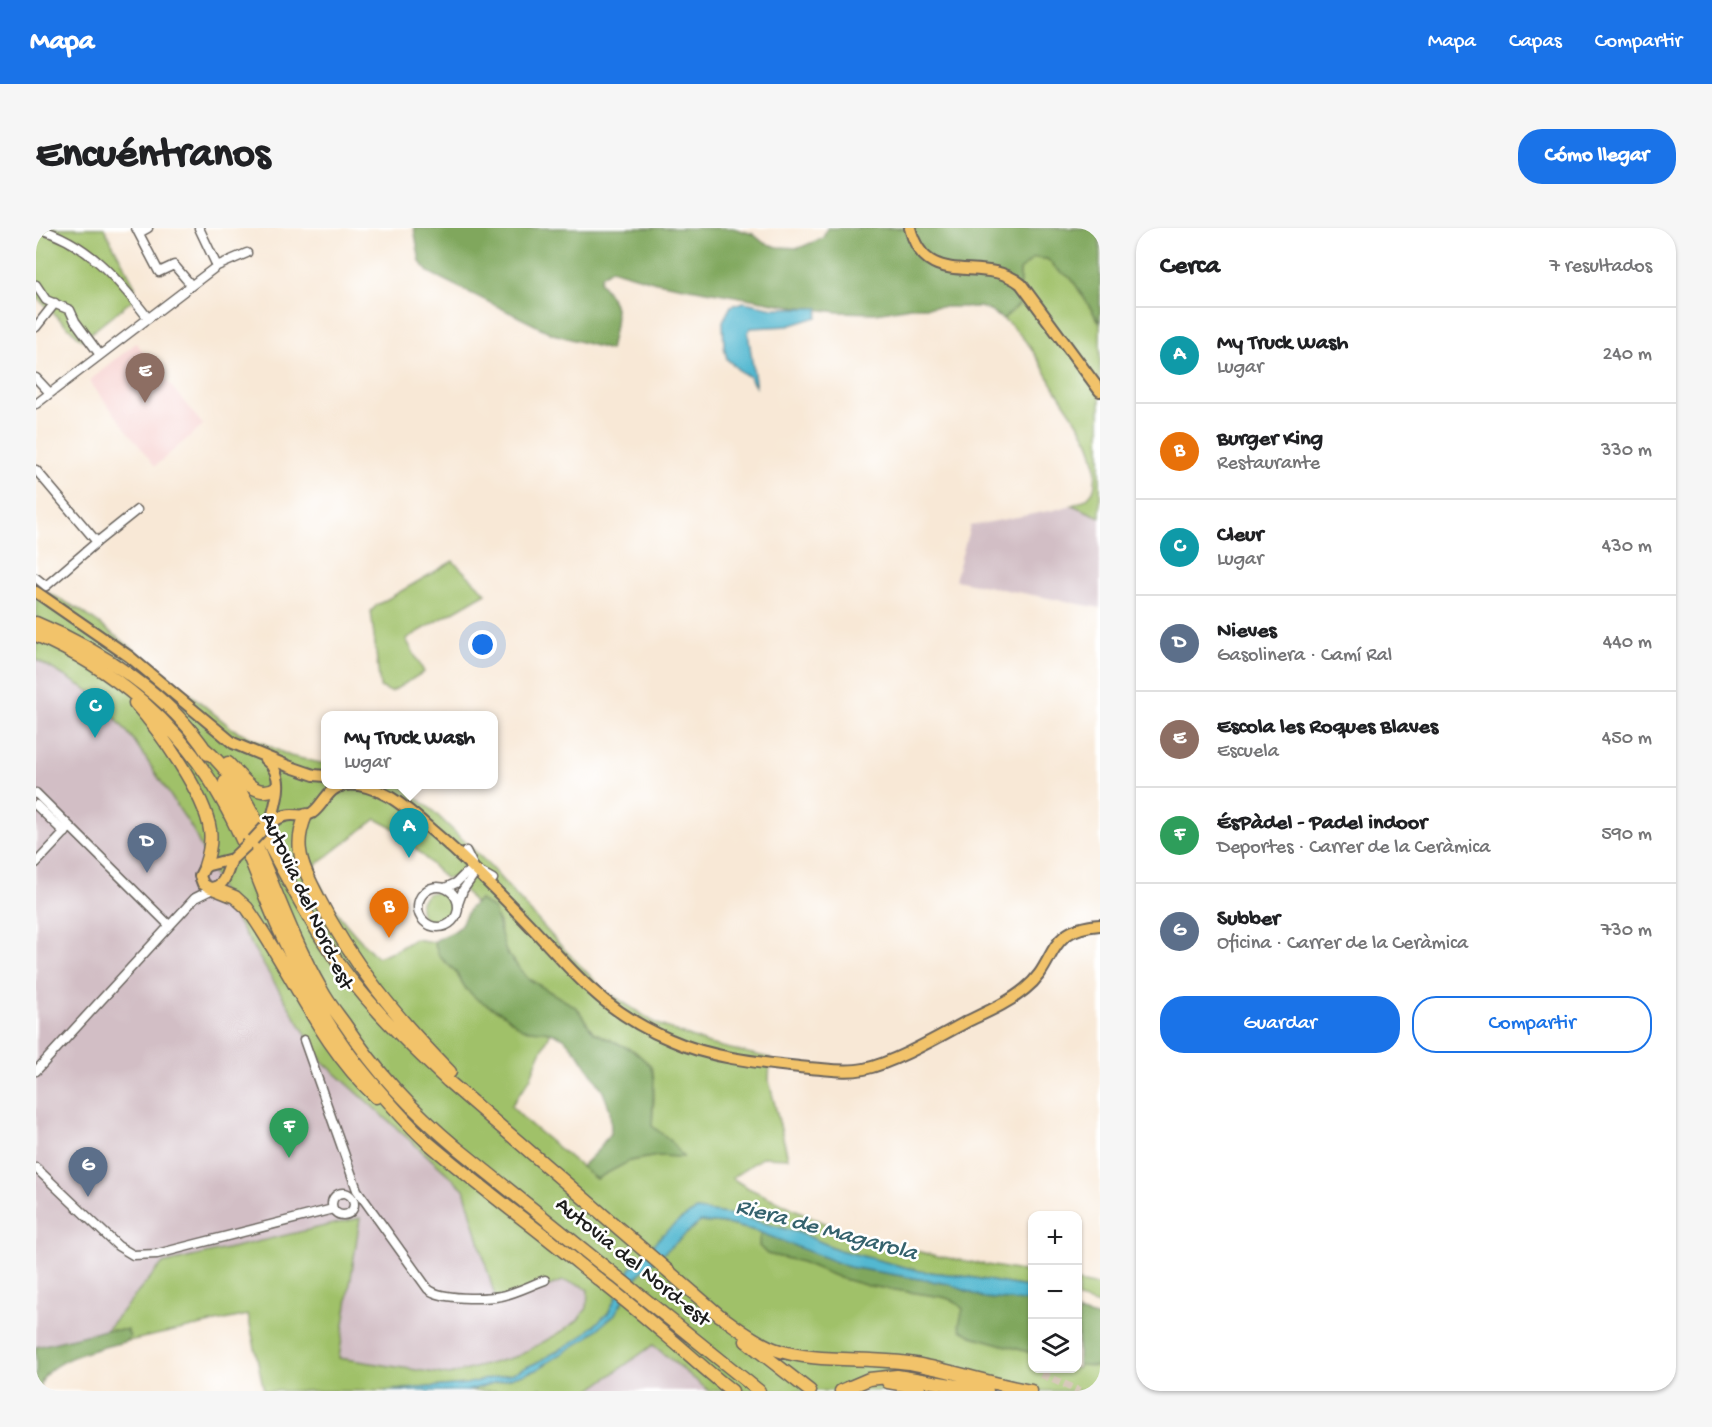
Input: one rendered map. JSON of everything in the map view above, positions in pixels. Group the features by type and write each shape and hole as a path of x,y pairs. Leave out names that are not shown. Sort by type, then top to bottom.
{"highway":[{"name":"Autovia del Nord-est","path":"36,623 69,638 123,670 160,700 205,749 234,798 262,854 288,922 321,990 382,1077 436,1131 708,1373 732,1391"},
{"name":"Autovia del Nord-est","path":"36,635 82,658 151,708 210,779 224,802 251,860 307,989 335,1034 369,1078 424,1139 669,1319 759,1391"},
{"path":"130,693 172,751 205,814 211,837 210,865"},
{"path":"194,736 207,743 254,789 265,792 278,789"},
{"path":"205,749 226,771 242,793 324,942 367,999 448,1081 719,1315 757,1341 790,1353 913,1363 1031,1391"},
{"path":"306,815 299,839 300,853 308,877 329,918 371,981 417,1039 439,1062 555,1172"},
{"path":"214,889 236,897 247,908 324,1036 363,1085 424,1139"},
{"path":"719,1315 726,1324 773,1364 810,1391"},
{"path":"708,1373 724,1391"},
{"path":"844,1389 868,1379 897,1376 987,1391"},
{"path":"844,1389 888,1382 921,1391"}],"main road":[{"path":"910,228 918,249 931,261 951,268 997,271 1014,278 1021,284 1100,391"},
{"path":"36,592 130,657 233,742 261,756 320,776"},
{"path":"261,756 275,769 284,810 292,815"},
{"path":"268,824 278,789 289,773 300,770"},
{"path":"321,789 322,800"},
{"path":"232,859 210,865 201,873 201,881 205,886 214,889 222,885 232,859 268,824 292,815 306,815 317,808 322,800 335,789"},
{"path":"369,789 383,793 414,815 465,855 471,874 491,881"},
{"path":"386,789 408,801 465,855 578,977 608,1004 644,1027 678,1043 711,1053 851,1071 870,1068 1002,1004 1026,989 1034,981 1069,931 1080,927 1100,925"},
{"path":"210,865 223,870 225,877"}],"street":[{"path":"36,228 64,237 97,260 119,282 148,318"},
{"path":"148,228 137,230 159,272 174,265 191,285"},
{"path":"199,228 218,267"},
{"path":"36,404 191,285 218,267 248,253"},
{"path":"36,285 46,300 70,310 75,321 100,355"},
{"path":"36,327 55,303"},
{"path":"36,378 50,393"},
{"path":"36,470 97,542"},
{"path":"36,578 46,586 137,510"},
{"path":"36,793 67,830"},
{"path":"36,805 67,830 170,925"},
{"path":"36,863 67,830"},
{"path":"445,888 471,874"},
{"path":"458,904 454,894 445,888 435,887 424,892 417,903 420,917 429,925 441,927 456,916 463,890 471,874"},
{"path":"195,898 201,881"},
{"path":"36,1071 195,898 214,889"},
{"path":"304,1040 360,1196 420,1280 433,1293 443,1296 501,1296 545,1280"},
{"path":"36,1168 118,1246 133,1255 157,1254 333,1209"}],"shaded area":[{"path":"136,343 203,425 155,466 89,381"},
{"path":"1072,505 1100,517 1100,608 955,580 970,526"},
{"path":"36,659 97,696 133,739 193,830 229,908 322,1061 464,1189 497,1304 563,1281 580,1285 588,1290 587,1308 578,1320 518,1356 449,1375 338,1358 359,1218 162,1264 106,1330 36,1347"},
{"path":"653,1345 709,1391 589,1391"}],"green space":[{"path":"36,228 104,228 135,286 135,298 82,340 36,297"},
{"path":"414,228 733,228 753,234 764,243 778,247 799,248 823,238 827,228 1100,228 1100,323 1072,279 1047,259 1034,258 1020,270 1019,305 1003,319 980,307 910,307 877,313 838,312 656,282 611,269 601,276 600,282 615,307 616,322 610,350 553,334 428,272 420,262"},
{"path":"1034,258 1047,259 1072,279 1100,323 1100,517 1072,505 1090,495 1095,485 1094,456 1085,434 1027,343 1003,319 1019,305 1020,270"},
{"path":"453,561 486,593 406,639 424,672 391,692 380,687 371,611 377,605"},
{"path":"36,590 47,592 80,610 150,661 233,729 290,756 321,763 321,789 405,789 431,809 486,862 604,990 655,1023 709,1044 770,1058 769,1081 788,1158 763,1157 732,1178 746,1187 853,1236 937,1256 1028,1272 1028,1287 920,1271 839,1250 800,1233 734,1215 696,1210 631,1268 608,1313 581,1338 514,1373 466,1384 385,1391 264,1391 248,1315 124,1342 130,1336 106,1330 162,1264 360,1218 339,1358 449,1375 518,1356 561,1332 578,1320 587,1308 588,1290 580,1285 563,1281 497,1304 464,1189 322,1061 229,908 193,830 133,739 96,695 36,659","holes":["376,819 397,830 445,878 455,878 474,903 480,900 499,922 506,952 527,978 577,1008 593,1032 634,1051 650,1065 653,1071 654,1098 652,1126 671,1141 683,1157 657,1156 629,1161 596,1179 511,1106 530,1079 551,1032 522,1029 504,1014 478,1000 466,989 455,971 439,956 434,942 414,939 398,949 377,957 348,927 325,894 312,868"]},
{"path":"436,892 447,897 452,908 447,919 436,924 425,919 420,908 425,897"},
{"path":"480,900 494,909 506,952 527,978 577,1008 593,1032 634,1051 650,1065 654,1078 652,1126 671,1141 683,1157 657,1156 630,1161 596,1179 581,1167 598,1150 611,1132 610,1110 602,1089 580,1056 564,1038 551,1032 522,1029 504,1014 478,1000 466,989 455,971 439,956 434,942 456,930 470,908"},
{"path":"700,1222 726,1224 760,1232 759,1246 767,1254 802,1262 840,1278 869,1286 943,1297 955,1301 963,1309 961,1330 972,1336 1028,1352 1028,1373 1082,1373 1082,1365 1100,1366 1100,1391 709,1391 653,1345 589,1391 542,1391 541,1388 536,1391 467,1391 536,1370 615,1314 639,1274"},
{"path":"760,1232 849,1267 949,1284 984,1298 1028,1302 1028,1352 972,1336 961,1330 959,1325 963,1309 955,1301 943,1297 869,1286 840,1278 802,1262 767,1254 759,1246"},
{"path":"1082,1283 1100,1286 1100,1305 1082,1300"},
{"path":"1082,1313 1100,1318 1100,1366 1082,1365"},
{"path":"106,1330 127,1330 130,1337 124,1342 60,1363 42,1380 41,1391 36,1391 36,1347"}],"water":[{"path":"744,302 774,308 819,308 817,317 788,326 751,328 748,332 756,388 749,376 743,374 727,359 724,347 723,321 731,306"},
{"path":"696,1210 734,1215 800,1233 839,1250 920,1271 1028,1287 1028,1302 984,1298 949,1284 849,1267 756,1231 726,1224 700,1222 639,1274 615,1314 587,1338 536,1370 467,1391 385,1391 466,1384 513,1373 540,1361 580,1338 608,1313 631,1268 662,1235"}],"tunnel":[{"path":"1042,1374 1079,1391"}],"place":[{"name":"Escola les Roques Blaves","path":"145,403"},
{"name":"Cleur","path":"95,738"},
{"name":"My Truck Wash","path":"409,858"},
{"name":"Nieves","path":"147,873"},
{"name":"Burger King","path":"389,938"},
{"name":"ÉsPàdel - Padel indoor","path":"289,1158"},
{"name":"Subber","path":"88,1197"}],"water label":[{"name":"Riera de Magarola","path":"826,1231"}]}
